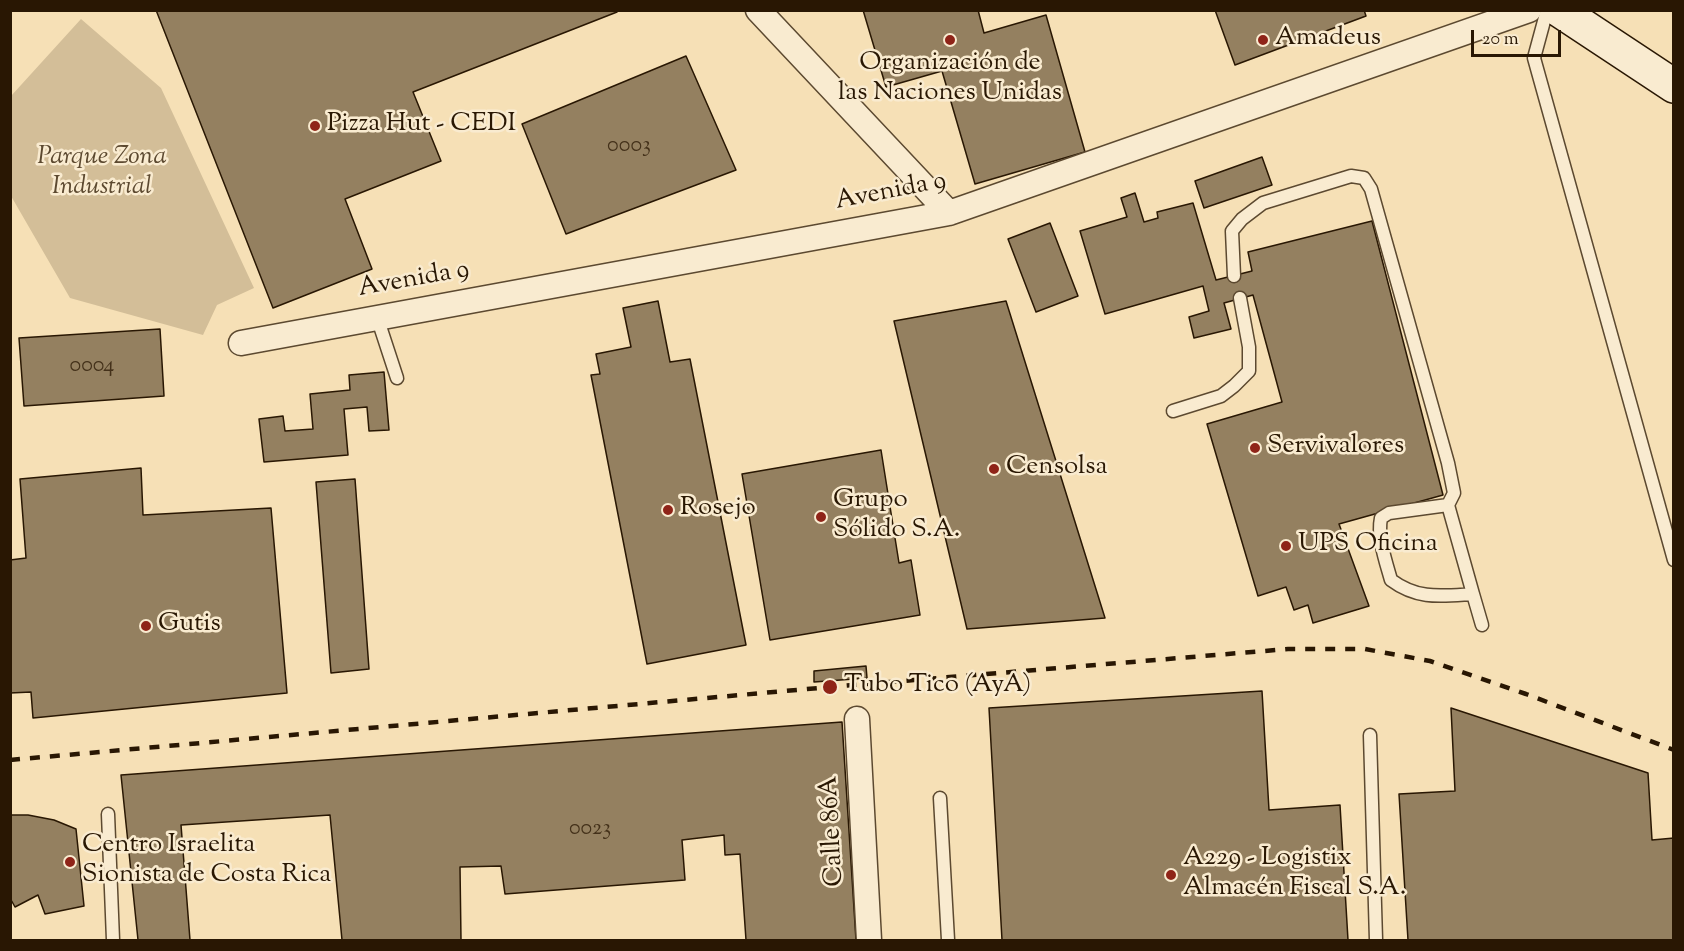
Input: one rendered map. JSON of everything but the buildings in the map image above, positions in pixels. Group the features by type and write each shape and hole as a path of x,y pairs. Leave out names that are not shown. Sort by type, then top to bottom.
{"street":[{"path":"758,10 949,213"},
{"name":"Avenida 9","path":"241,342 949,213 1529,10"},
{"path":"1559,10 1674,86"},
{"name":"Calle 86A","path":"857,719 869,940"}],"lane":[{"path":"1547,10 1534,58 1674,560"},
{"path":"1234,276 1232,231 1242,219 1263,203 1351,176 1364,178 1371,189 1448,463 1454,493 1448,505 1482,625"},
{"path":"1173,411 1221,396 1234,387 1249,371 1249,347 1240,298"},
{"path":"377,317 397,378"},
{"path":"1448,505 1389,513 1381,518 1380,525 1391,580 1404,589 1425,595 1473,594"},
{"path":"1370,735 1376,940"},
{"path":"940,798 948,940"},
{"path":"108,814 113,940"}],"green space":[{"name":"Parque Zona Industrial","path":"81,19 161,88 254,288 217,305 203,335 70,298 11,196 11,96"}],"railway":[{"path":"10,760 1288,649 1365,649 1430,661 1526,694 1674,750"}],"place":[{"name":"Organización de las Naciones Unidas","path":"950,40"},
{"name":"Amadeus","path":"1263,40"},
{"name":"Pizza Hut - CEDI","path":"315,126"},
{"name":"Servivalores","path":"1255,448"},
{"name":"Censolsa","path":"994,469"},
{"name":"Rosejo","path":"668,510"},
{"name":"Grupo Sólido S.A.","path":"821,517"},
{"name":"UPS Oficina","path":"1286,546"},
{"name":"Gutis","path":"146,626"},
{"name":"Tubo Tico (AyA)","path":"830,687"},
{"name":"Centro Israelita Sionista de Costa Rica","path":"70,862"},
{"name":"A229 - Logistix Almacén Fiscal S.A.","path":"1171,875"}]}
